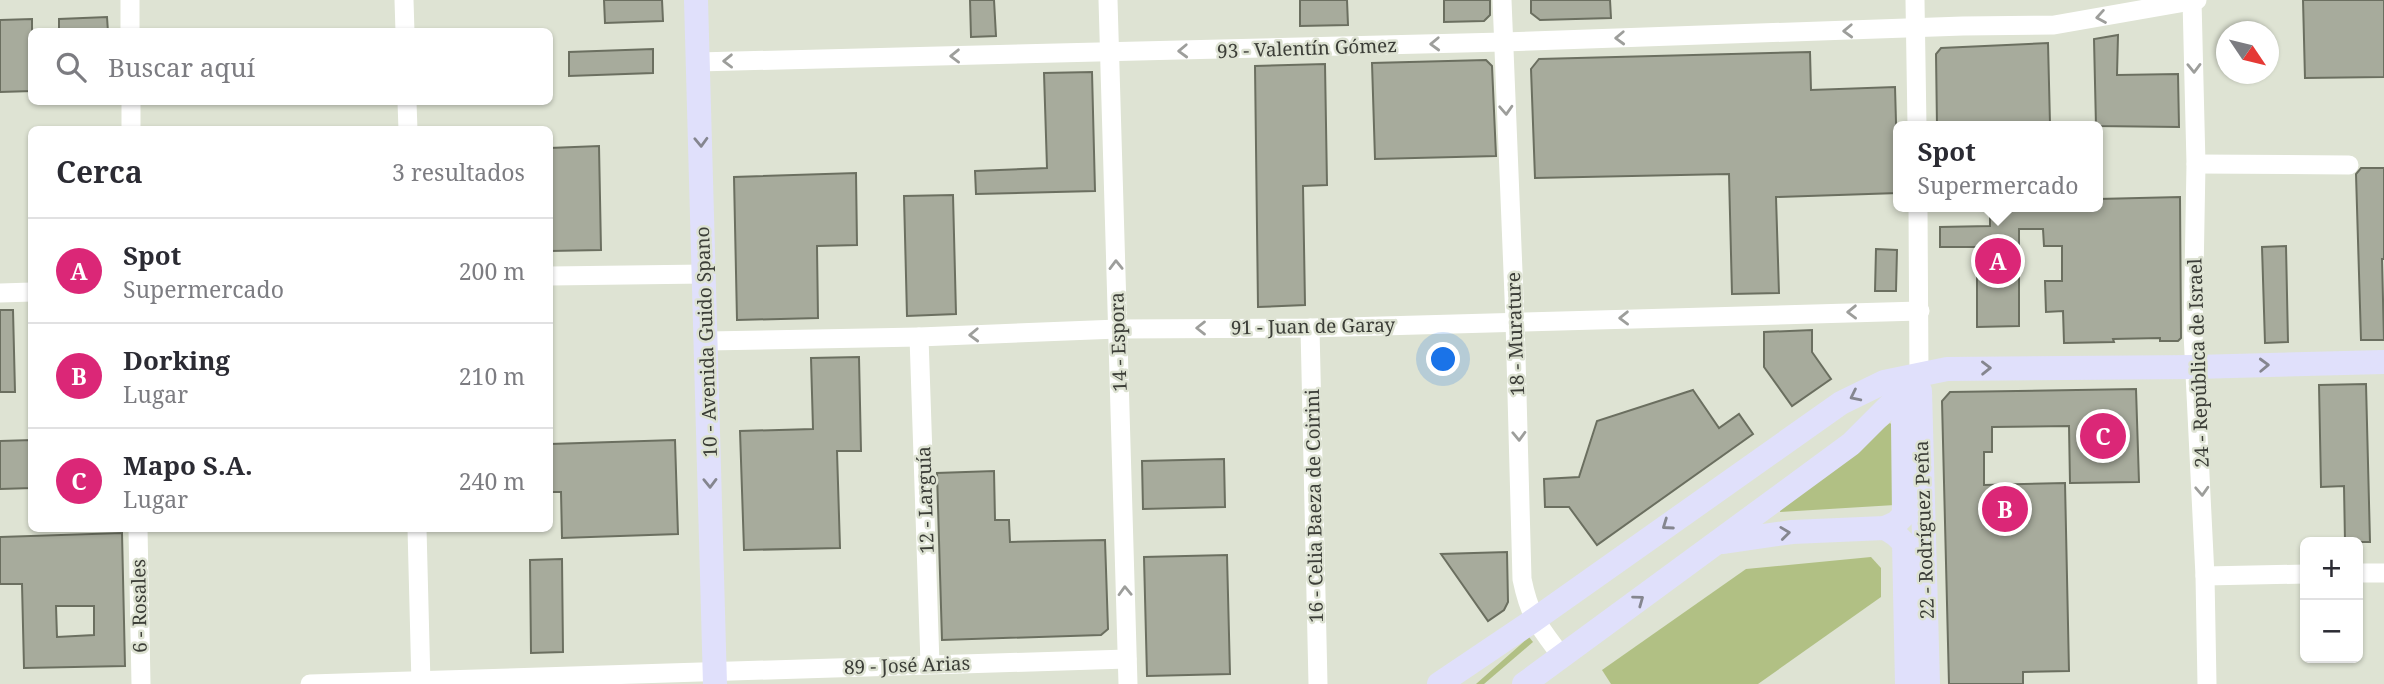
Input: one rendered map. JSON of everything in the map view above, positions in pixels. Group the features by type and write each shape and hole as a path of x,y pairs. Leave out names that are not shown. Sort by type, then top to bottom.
{"main road":[{"name":"10 - Avenida Guido Spano","path":"696,0 715,677"},
{"path":"1439,684 1841,403 1884,382 1947,369 2384,362"},
{"path":"1524,684 1864,433 1919,376"},
{"name":"22 - Rodríguez Peña","path":"1907,684 1898,529 1903,424 1919,376"},
{"name":"22 - Rodríguez Peña","path":"1919,376 1928,684"},
{"path":"1717,543 1792,532 1898,529"}],"street":[{"path":"130,0 130,28"},
{"path":"404,0 405,28"},
{"name":"14 - Espora","path":"1108,0 1128,684"},
{"name":"18 - Murature","path":"1502,0 1516,321 1522,579 1534,620 1562,657"},
{"path":"1915,0 1917,121"},
{"name":"24 - República de Israel","path":"2192,0 2196,164 2193,333 2205,576 2207,684"},
{"name":"93 - Valentín Gómez","path":"698,62 1110,53 2054,25 2197,0"},
{"path":"131,105 131,126"},
{"path":"407,105 408,126"},
{"path":"2196,164 2349,164"},
{"name":"22 - Rodríguez Peña","path":"1918,212 1919,376"},
{"path":"553,276 705,274"},
{"path":"0,293 28,292"},
{"name":"91 - Juan de Garay","path":"707,341 919,337 1118,329 1310,328 1920,310"},
{"name":"16 - Celia Baeza de Coirini","path":"1310,328 1318,684"},
{"name":"12 - Larguía","path":"919,337 930,664"},
{"name":"6 - Rosales","path":"138,532 141,684"},
{"path":"418,532 421,682"},
{"path":"2363,573 2384,573"},
{"path":"2205,576 2300,574"},
{"name":"89 - José Arias","path":"310,684 715,677 930,664 1127,659"}],"green space":[{"path":"1890,423 1896,429 1895,505 1780,512 1781,504"},
{"path":"1871,557 1881,568 1881,597 1758,684 1611,684 1602,670 1746,569"},
{"path":"1529,637 1533,642 1484,684 1476,684"}],"building":[{"path":"604,0 662,0 663,21 605,23"},
{"path":"970,0 994,0 996,36 971,37"},
{"path":"1300,0 1347,0 1348,25 1300,26"},
{"path":"1444,0 1490,0 1490,15 1484,21 1444,22"},
{"path":"1531,0 1610,0 1611,18 1540,20 1531,13"},
{"path":"2303,0 2384,0 2384,77 2305,78"},
{"path":"107,17 108,28 59,28 59,19"},
{"path":"32,19 32,28 28,28 28,91 0,92 0,20"},
{"path":"2118,35 2117,75 2178,74 2179,127 2103,126 2103,121 2096,121 2094,39"},
{"path":"2048,43 2050,121 1937,121 1936,54 1941,48"},
{"path":"653,49 653,73 569,76 569,52"},
{"path":"1810,52 1811,90 1895,87 1893,193 1776,197 1779,293 1732,294 1729,174 1535,178 1531,69 1539,59"},
{"path":"1486,60 1492,66 1496,156 1375,159 1372,63"},
{"path":"1325,64 1327,185 1303,186 1305,305 1258,307 1255,66"},
{"path":"1092,72 1095,191 976,194 975,171 1047,168 1044,73"},
{"path":"599,146 601,250 553,251 553,148"},
{"path":"2361,168 2384,168 2384,340 2361,340 2356,174"},
{"path":"856,173 857,245 817,246 818,318 737,320 734,177"},
{"path":"953,195 956,314 907,316 904,196"},
{"path":"2180,197 2181,338 2178,341 2160,341 2160,338 2064,343 2063,311 2046,312 2045,281 2062,281 2062,246 2044,246 2043,229 2019,229 2019,326 1977,327 1977,247 1940,247 1940,227 1990,226 1990,212 2103,212 2103,199"},
{"path":"2286,246 2288,342 2265,343 2262,247"},
{"path":"1876,249 1897,250 1896,291 1875,291"},
{"path":"0,310 13,310 15,392 0,392"},
{"path":"1812,330 1812,352 1831,379 1792,406 1764,367 1764,332"},
{"path":"859,357 861,451 837,451 840,548 744,550 740,431 813,429 811,358"},
{"path":"2366,384 2370,542 2363,542 2363,537 2345,537 2344,486 2321,487 2319,385"},
{"path":"2136,389 2139,482 2070,483 2069,426 1992,427 1992,452 1984,452 1984,485 2065,483 2069,671 2023,672 2023,684 1949,684 1942,401 1950,392"},
{"path":"1693,390 1719,428 1739,414 1753,434 1597,545 1569,507 1545,507 1544,479 1579,477 1597,421"},
{"path":"28,440 28,488 0,489 0,441"},
{"path":"675,440 678,534 562,538 561,492 553,492 553,444"},
{"path":"1224,459 1225,507 1143,509 1142,461"},
{"path":"994,471 995,520 1009,520 1010,542 1105,540 1108,629 1101,635 942,640 937,473"},
{"path":"122,533 125,666 24,668 22,584 0,584 0,537","holes":["56,606 94,606 94,635 57,637"]},
{"path":"1507,552 1508,602 1504,610 1488,621 1441,554"},
{"path":"1227,555 1230,674 1147,676 1144,557"},
{"path":"562,559 563,652 531,653 530,560"}],"place":[{"name":"Spot","path":"1998,261"},
{"name":"Mapo S.A.","path":"2103,436"},
{"name":"Dorking","path":"2005,509"}]}
